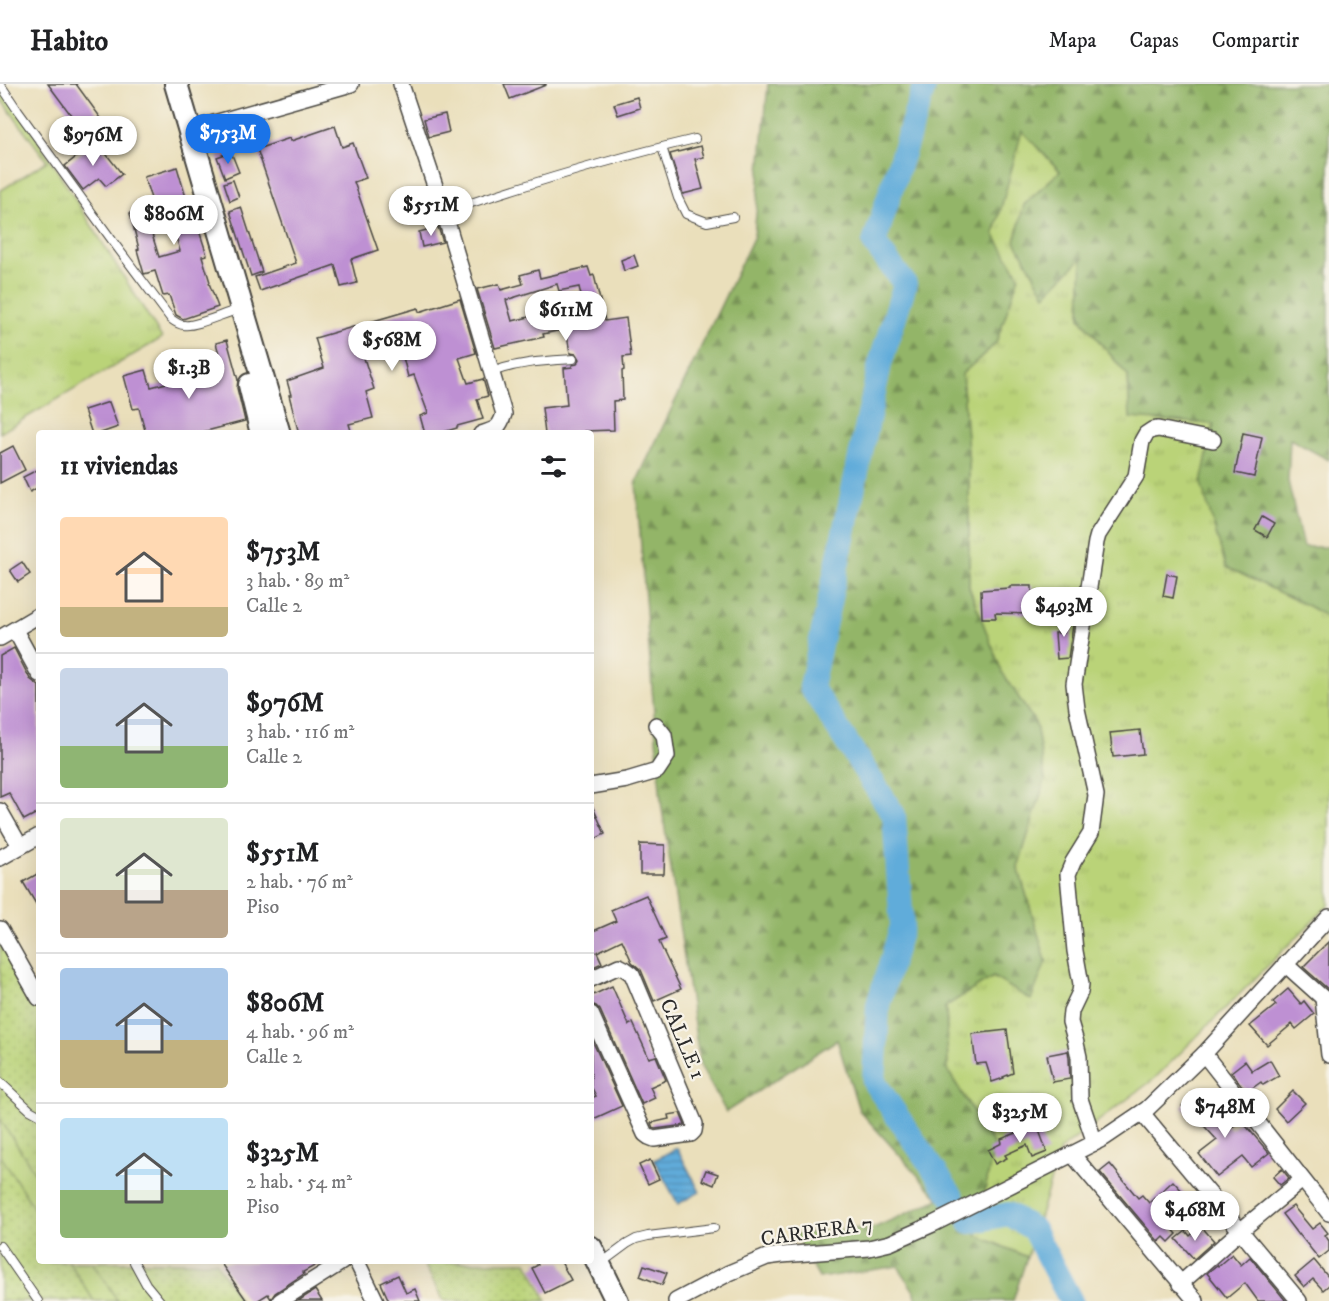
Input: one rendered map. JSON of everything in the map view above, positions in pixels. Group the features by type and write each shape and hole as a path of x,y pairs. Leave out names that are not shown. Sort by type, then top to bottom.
{"main road":[{"path":"176,84 198,158 237,310 261,430"},
{"path":"237,310 278,430"},
{"path":"591,1264 600,1301"},
{"path":"594,1264 617,1301"}],"street":[{"path":"190,130 351,84"},
{"path":"401,84 444,212 504,414 501,424 493,430"},
{"path":"1095,1143 1080,1100 1079,1057 1070,1022 1071,1011 1080,992 1081,984 1068,874 1091,833 1096,795 1077,709 1074,684 1096,542 1098,535 1136,476 1146,434 1158,429 1213,440"},
{"path":"0,638 36,617"},
{"path":"15,630 36,668"},
{"path":"594,786 627,780 657,771 667,756 664,735 656,725"},
{"path":"0,811 20,846"},
{"path":"0,858 36,838"},
{"name":"CARRERA 7","path":"676,1301 729,1273 767,1257 869,1248 890,1243 1095,1143 1142,1113 1204,1054 1329,917"},
{"path":"0,929 36,993"},
{"path":"1285,964 1326,999 1329,1055"},
{"name":"CALLE 1","path":"594,978 620,966 632,974 695,1124 691,1134 654,1139 645,1134 594,1021"},
{"path":"1204,1054 1329,1213"},
{"path":"1142,1113 1299,1301"},
{"path":"1072,1154 1196,1301"},
{"path":"1180,1284 1302,1180"},
{"path":"280,1301 339,1264"},
{"path":"358,1264 376,1301"}],"lane":[{"path":"0,84 171,319 183,325 191,325 237,310"},
{"path":"444,212 520,186 695,139"},
{"path":"662,147 678,198 686,214 707,222 733,217"},
{"path":"492,372 532,361 573,359"},
{"path":"0,1082 36,1113"},
{"path":"594,1256 648,1236 714,1228"},
{"path":"0,1246 38,1301"},
{"path":"135,1264 146,1284 160,1301"}],"green space":[{"path":"0,84 3,84 162,338 0,433 0,191 47,161 0,98"},
{"path":"768,84 1329,84 1329,460 1290,439 1288,481 1303,547 1329,547 1329,618 1226,567 1201,483 1214,424 1130,418 1128,376 1080,318 1082,258 1045,295 1015,241 1024,205 1060,171 1022,131 994,234 1019,276 996,343 962,374 969,465 969,587 1002,672 1036,724 1045,780 1018,867 1046,961 1031,1000 993,977 946,1006 948,1071 994,1145 976,1235 1027,1257 1013,1301 917,1301 915,1293 898,1266 819,1278 794,1234 876,1227 939,1199 859,1110 837,1040 726,1112 700,1065 661,802 636,483 754,236"},
{"path":"1021,130 1060,171 1024,205 1045,294 1082,257 1080,318 1128,376 1130,417 1214,424 1202,483 1310,607 1329,618 1329,905 1154,1079 1060,1150 1027,1257 976,1235 994,1145 948,1071 946,1005 993,977 1046,961 1018,867 1045,780 1036,724 1002,673 969,587 969,465 962,374 996,343 1018,276 994,234"},
{"path":"0,938 36,1004 36,1264 217,1264 240,1301 0,1301"},
{"path":"0,1119 36,1174 36,1211 0,1155"},
{"path":"70,1264 93,1264 118,1301 94,1301"},
{"path":"424,1264 528,1264 547,1301 444,1301"}],"water":[{"path":"677,1148 700,1192 678,1204 654,1160"}],"building":[{"path":"48,84 76,84 106,125 88,138"},
{"path":"504,84 546,84 546,85 510,99"},
{"path":"637,97 640,108 618,115 614,104"},
{"path":"445,114 449,132 429,137 424,119"},
{"path":"335,126 342,147 353,143 366,178 354,182 378,250 351,259 357,283 341,287 335,265 260,291 255,277 296,263 257,149 290,138 291,141"},
{"path":"96,141 122,174 106,186 99,178 83,190 65,166"},
{"path":"701,146 704,157 695,159 703,189 683,194 670,154"},
{"path":"231,152 239,172 225,178 217,157"},
{"path":"177,167 193,221 196,221 207,255 202,256 218,307 183,319 176,315 169,295 163,296 155,271 144,274 130,213 149,209 158,220 144,177","holes":["173,225 180,251 159,257 151,231"]},
{"path":"233,180 239,197 230,201 224,183"},
{"path":"241,207 262,272 251,276 230,211"},
{"path":"438,227 443,242 422,247 419,232"},
{"path":"634,255 638,266 624,271 621,260"},
{"path":"588,267 591,276 594,275 605,321 626,318 631,356 623,357 623,400 613,401 614,430 545,430 542,408 567,405 564,368 577,364 579,359 576,354 570,353 566,329 543,334 544,337 495,348 477,289 499,284 501,290 523,284 520,275 538,270 540,278","holes":["557,284 559,291 579,287 584,308 539,319 538,315 512,321 506,300"]},
{"path":"460,299 476,353 459,358 468,383 483,379 488,396 477,399 483,419 450,430 424,430 420,416 428,413 414,375 408,377 399,341 362,352 374,389 366,392 373,418 349,424 351,430 298,430 287,381 324,368 315,338 418,308 419,312"},
{"path":"227,340 238,380 237,388 245,421 210,430 145,430 139,408 133,409 124,376 146,370 151,387 223,368 216,343"},
{"path":"109,402 118,427 109,430 91,430 84,410"},
{"path":"1243,433 1262,437 1254,477 1235,473"},
{"path":"13,446 25,470 0,483 0,453"},
{"path":"36,470 36,489 30,492 23,477"},
{"path":"1262,517 1274,524 1267,537 1255,530"},
{"path":"22,562 30,574 18,582 10,570"},
{"path":"1167,574 1177,576 1173,598 1163,596"},
{"path":"1010,586 1032,586 1032,614 995,613 996,618 982,618 981,590 1010,588"},
{"path":"1072,615 1073,625 1068,658 1057,659 1055,633 1064,633 1061,617"},
{"path":"14,648 30,679 36,684 36,814 24,820 9,793 0,797 0,656"},
{"path":"1140,730 1143,754 1113,757 1110,733"},
{"path":"594,810 605,834 594,840"},
{"path":"640,844 665,845 664,874 640,874"},
{"path":"36,875 36,904 23,882"},
{"path":"646,895 666,939 659,942 681,989 654,1001 641,970 632,962 622,940 597,952 602,963 594,967 594,931 616,921 611,910"},
{"path":"1329,941 1329,990 1303,967"},
{"path":"612,986 629,1025 633,1023 649,1058 656,1056 666,1080 650,1087 655,1098 642,1104 600,1010 594,1005 594,995"},
{"path":"1288,989 1301,1004 1304,1001 1314,1014 1296,1029 1292,1024 1267,1045 1250,1026 1276,1005 1273,1002"},
{"path":"1007,1030 1013,1073 992,1082 986,1063 976,1064 972,1034"},
{"path":"594,1045 622,1106 594,1119 594,1097 596,1096 594,1092"},
{"path":"1068,1051 1070,1079 1053,1082 1047,1055"},
{"path":"1270,1060 1279,1076 1263,1085 1261,1082 1247,1092 1231,1072 1245,1061 1252,1071"},
{"path":"1293,1091 1305,1103 1286,1121 1275,1109"},
{"path":"1195,1093 1230,1129 1241,1120 1269,1153 1251,1167 1243,1157 1217,1177 1199,1154 1217,1140 1195,1116 1193,1118 1182,1106"},
{"path":"680,1113 685,1125 653,1128 651,1123 669,1119 668,1115"},
{"path":"1037,1125 1047,1152 1032,1158 1027,1145 1005,1155 1007,1158 995,1164 988,1150 1002,1143 1001,1139"},
{"path":"650,1160 659,1179 648,1184 639,1165"},
{"path":"1110,1164 1138,1198 1142,1195 1149,1203 1173,1181 1184,1193 1160,1215 1177,1234 1169,1242 1164,1237 1159,1242 1100,1172"},
{"path":"1282,1169 1289,1178 1280,1185 1273,1177"},
{"path":"706,1170 718,1174 714,1185 702,1180"},
{"path":"1293,1206 1312,1229 1320,1223 1328,1233 1325,1235 1329,1241 1329,1251 1319,1259 1282,1214"},
{"path":"1201,1226 1214,1241 1194,1259 1176,1239 1186,1231 1190,1236"},
{"path":"1232,1254 1241,1265 1250,1257 1286,1301 1258,1301 1245,1283 1227,1298 1207,1273"},
{"path":"1314,1260 1329,1278 1329,1285 1323,1290 1313,1279 1304,1287 1295,1276"},
{"path":"221,1264 318,1264 303,1272 304,1274 275,1293 271,1299 268,1294 257,1301 247,1301"},
{"path":"562,1264 571,1280 545,1293 532,1268 538,1265"},
{"path":"644,1265 667,1273 662,1285 640,1276"},
{"path":"398,1275 406,1293 415,1289 420,1301 389,1301 381,1283"},
{"path":"315,1290 322,1301 298,1301"}],"waterway":[{"path":"925,84 874,243 905,284 880,364 811,687 894,815 902,926 878,1005 874,1082 953,1198"},
{"path":"970,1222 1008,1214 1033,1229 1071,1301"}]}
